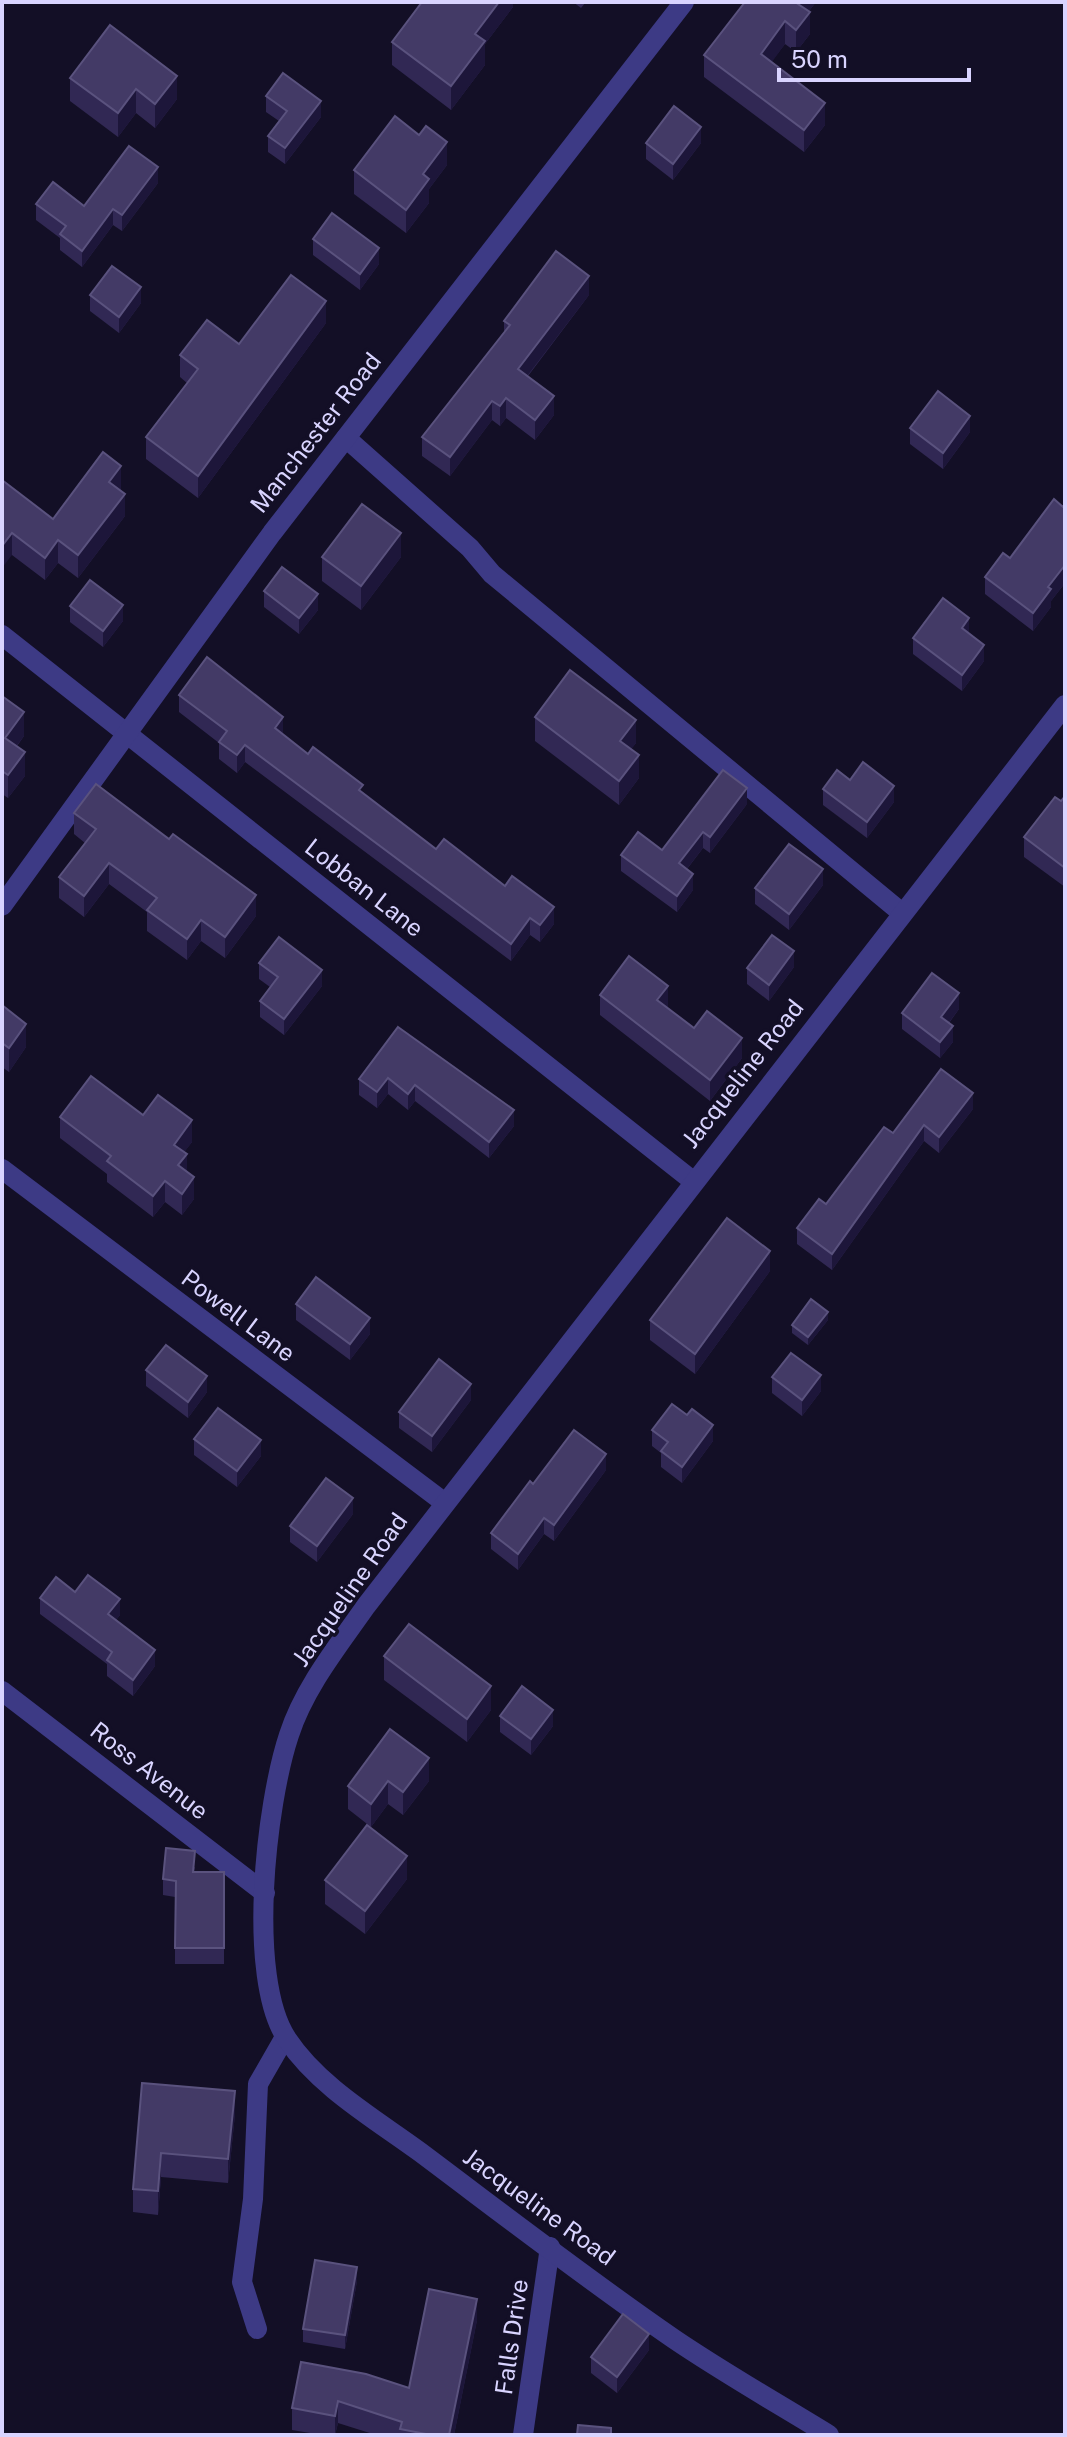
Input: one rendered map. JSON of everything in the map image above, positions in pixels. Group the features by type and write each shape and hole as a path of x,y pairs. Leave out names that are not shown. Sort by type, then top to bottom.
{"street":[{"name":"Manchester Road","path":"2,906 126,732 346,438 684,2"},
{"path":"346,438 470,548 492,574 902,913"},
{"name":"Lobban Lane","path":"2,635 693,1181"},
{"name":"Jacqueline Road","path":"829,2435 675,2339 340,2092 308,2065 285,2037 264,1970 265,1893 275,1789 289,1734 303,1702 366,1606 1065,705"},
{"name":"Powell Lane","path":"2,1169 445,1503"},
{"name":"Ross Avenue","path":"2,1691 265,1893"},
{"path":"257,2329 242,2282 253,2199 258,2084 285,2037"},
{"name":"Falls Drive","path":"523,2435 550,2247"}],"building":[{"path":"422,2 499,2 475,34 485,41 451,86 392,42"},
{"path":"745,2 800,2 798,4 810,12 796,30 785,21 761,54 825,103 804,130 704,55"},
{"path":"110,25 177,76 155,104 136,89 118,113 70,78"},
{"path":"283,73 321,101 285,148 268,136 287,111 266,96"},
{"path":"674,106 701,127 673,164 646,143"},
{"path":"395,116 419,135 426,126 447,142 423,174 429,179 406,210 354,170"},
{"path":"129,146 158,167 122,215 113,209 82,251 60,234 66,226 36,204 53,182 84,206"},
{"path":"332,213 379,248 360,274 313,239"},
{"path":"556,251 589,276 518,369 554,396 535,420 506,398 500,406 492,401 450,457 422,437 510,325 504,321"},
{"path":"112,266 141,287 119,317 90,295"},
{"path":"291,275 326,301 198,476 146,437 198,369 180,355 207,320 239,344"},
{"path":"938,391 970,416 943,453 910,428"},
{"path":"103,452 121,466 109,482 125,494 78,555 58,540 45,558 12,533 2,546 2,480 53,519"},
{"path":"1054,499 1063,507 1065,504 1065,565 1033,613 985,577 1003,553 1010,558"},
{"path":"362,504 401,533 361,586 322,557"},
{"path":"282,567 318,594 299,618 264,591"},
{"path":"90,580 123,605 103,631 70,606"},
{"path":"943,598 969,618 962,628 984,645 962,675 913,638"},
{"path":"207,657 283,717 275,728 308,754 313,747 363,785 359,790 436,849 444,839 505,886 512,876 554,907 540,925 530,918 511,944 245,745 237,755 219,742 227,731 179,695"},
{"path":"570,670 636,720 620,741 639,755 619,781 535,717"},
{"path":"2,696 24,712 5,738 25,752 8,775 2,771"},
{"path":"863,762 894,786 867,822 823,789 837,770 850,780"},
{"path":"723,770 747,788 710,837 703,832 679,863 693,874 677,896 621,855 638,832 662,850"},
{"path":"96,784 169,839 173,834 256,895 225,937 201,920 187,939 147,910 157,898 109,863 84,896 59,877 96,829 74,813"},
{"path":"1065,796 1065,868 1024,837 1055,797 1061,801"},
{"path":"789,844 823,869 789,914 755,888"},
{"path":"772,935 794,951 769,985 747,968"},
{"path":"279,937 322,970 284,1019 260,1001 278,977 259,963"},
{"path":"629,956 668,986 657,1000 694,1028 707,1011 742,1038 710,1080 600,995"},
{"path":"932,973 959,993 941,1017 953,1026 940,1042 902,1013"},
{"path":"2,1005 26,1024 9,1048 2,1043"},
{"path":"398,1027 514,1110 489,1142 415,1085 408,1094 388,1078 377,1092 359,1079"},
{"path":"941,1069 973,1093 939,1137 924,1125 832,1254 797,1228 819,1199 826,1204 884,1127 893,1133"},
{"path":"91,1076 143,1115 158,1095 192,1120 174,1145 187,1154 178,1165 194,1177 182,1194 165,1181 153,1196 107,1161 111,1156 60,1117"},
{"path":"727,1218 770,1251 695,1354 650,1320"},
{"path":"316,1277 370,1318 350,1344 296,1304"},
{"path":"811,1299 828,1312 808,1337 792,1325"},
{"path":"166,1345 207,1376 188,1402 146,1370"},
{"path":"791,1353 821,1375 802,1400 772,1377"},
{"path":"439,1359 471,1384 432,1436 399,1412"},
{"path":"672,1404 687,1415 692,1409 713,1425 682,1467 661,1451 668,1442 652,1430"},
{"path":"218,1408 261,1440 237,1471 194,1439"},
{"path":"574,1430 606,1454 554,1525 544,1518 518,1554 491,1533"},
{"path":"326,1478 353,1498 317,1546 290,1526"},
{"path":"88,1575 120,1599 108,1614 155,1650 133,1680 107,1660 112,1652 40,1598 56,1577 75,1592"},
{"path":"409,1624 491,1686 467,1719 384,1656"},
{"path":"522,1686 553,1710 531,1739 500,1716"},
{"path":"390,1729 429,1758 403,1792 388,1781 371,1804 348,1786"},
{"path":"367,1825 407,1856 365,1911 325,1880"},
{"path":"166,1848 195,1851 193,1872 224,1872 224,1948 175,1948 176,1881 163,1879"},
{"path":"142,2083 235,2091 228,2159 161,2153 158,2191 133,2189"},
{"path":"315,2260 357,2267 345,2335 303,2329"},
{"path":"429,2289 477,2299 449,2435 400,2429 402,2422 338,2401 335,2416 292,2408 301,2362 366,2374 409,2388"},
{"path":"623,2314 649,2334 617,2377 591,2357"},
{"path":"578,2425 611,2428 611,2435 577,2435"}]}
